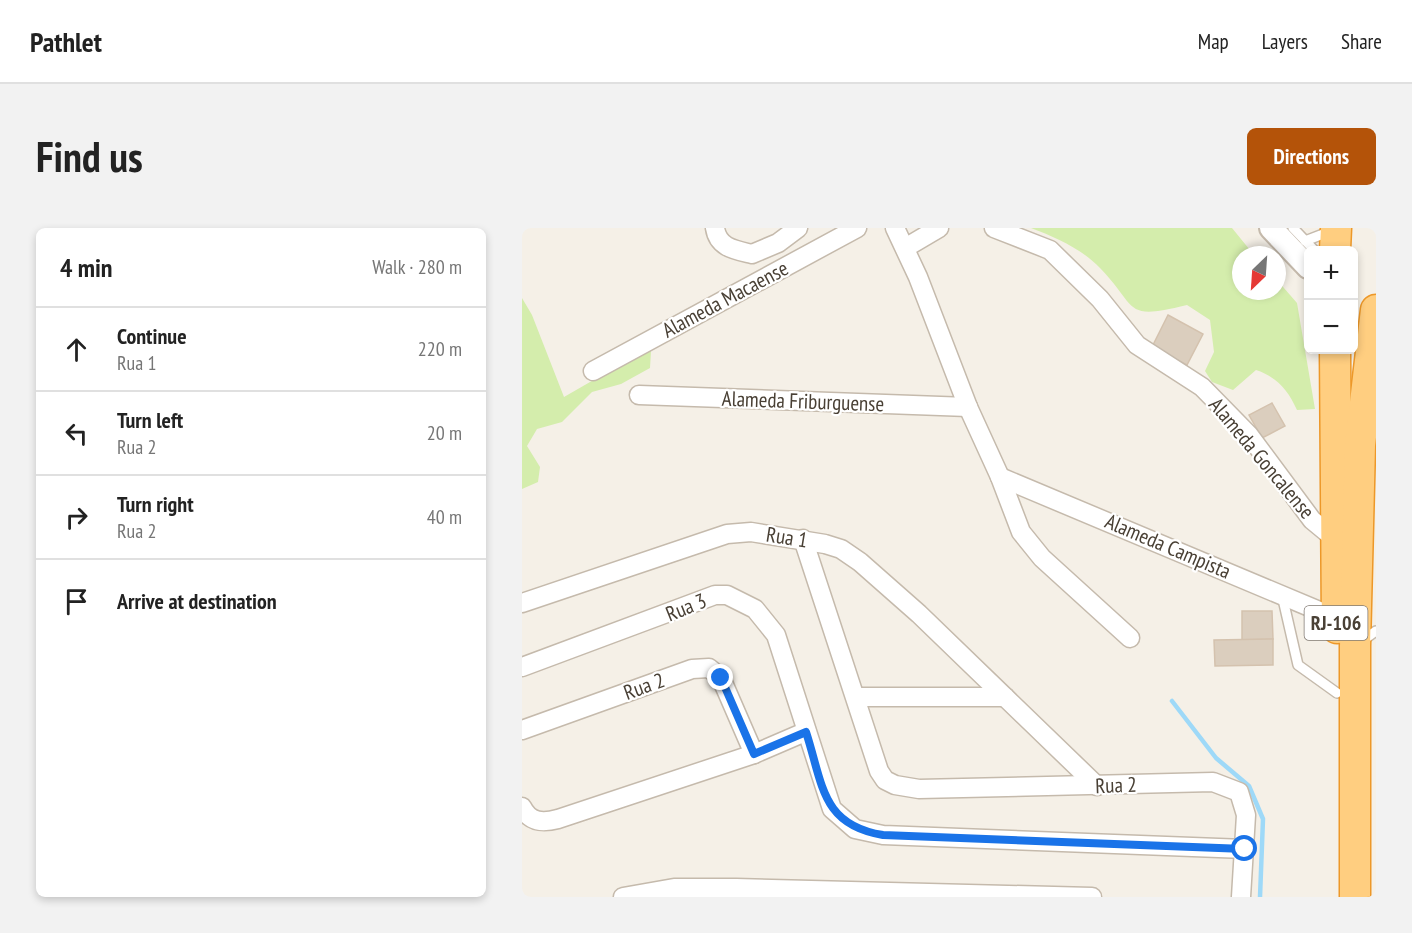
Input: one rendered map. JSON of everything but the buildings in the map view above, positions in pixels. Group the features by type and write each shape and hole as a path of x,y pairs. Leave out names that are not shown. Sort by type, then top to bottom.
{"highway":[{"name":"RJ-106","path":"1355,897 1365,638 1360,445 1371,406 1376,310"},
{"name":"RJ-106","path":"1335,354 1337,693 1335,897"}],"street":[{"path":"716,228 718,240 723,244 752,254 765,278"},
{"path":"752,254 791,236 798,228"},
{"name":"Alameda Macaense","path":"592,371 857,228"},
{"path":"895,228 1021,532 1030,547 1130,639"},
{"path":"905,248 939,228"},
{"name":"Alameda Goncalense","path":"994,228 1050,250 1100,299 1137,345 1202,387 1249,435 1312,520 1335,539"},
{"path":"1271,228 1304,263"},
{"name":"Alameda Friburguense","path":"639,395 968,407"},
{"name":"Alameda Campista","path":"1000,477 1223,568 1336,618"},
{"name":"Rua 1","path":"522,603 727,534 751,532 803,539 841,549 860,562 919,614 1097,786"},
{"path":"803,539 856,697 1005,698"},
{"name":"Rua 3","path":"522,667 715,595 727,595 755,609 776,635 806,732"},
{"name":"Rua 2","path":"522,730 692,669 709,668 721,678 754,754"},
{"name":"Rua 2","path":"856,697 879,771 885,780 919,789 1213,782 1232,787 1244,800 1246,815 1241,897"},
{"path":"522,807 532,819 549,821 754,754 806,732 832,809 846,823 866,832 1245,849"},
{"path":"623,897 674,888 736,892 1092,897"}],"lane":[{"path":"1293,228 1310,246"},
{"path":"1305,241 1336,236"},
{"path":"1282,596 1298,665 1303,672 1337,693"}],"green space":[{"path":"1031,228 1232,228 1247,246 1232,246 1232,300 1286,300 1286,290 1297,303 1315,409 1297,410 1281,385 1270,376 1256,370 1233,390 1212,382 1205,371 1214,352 1210,320 1187,305 1151,312 1134,308 1093,261 1077,249"},
{"path":"522,298 532,315 564,397 630,359 651,351 650,368 621,384 592,392 562,422 537,429 527,446 540,467 538,482 522,489"}],"waterway":[{"path":"1172,701 1216,758 1249,786 1263,819 1260,897"}],"route":[{"path":"721,678 754,754 806,732 832,809 855,829 883,835 1245,849"}]}
